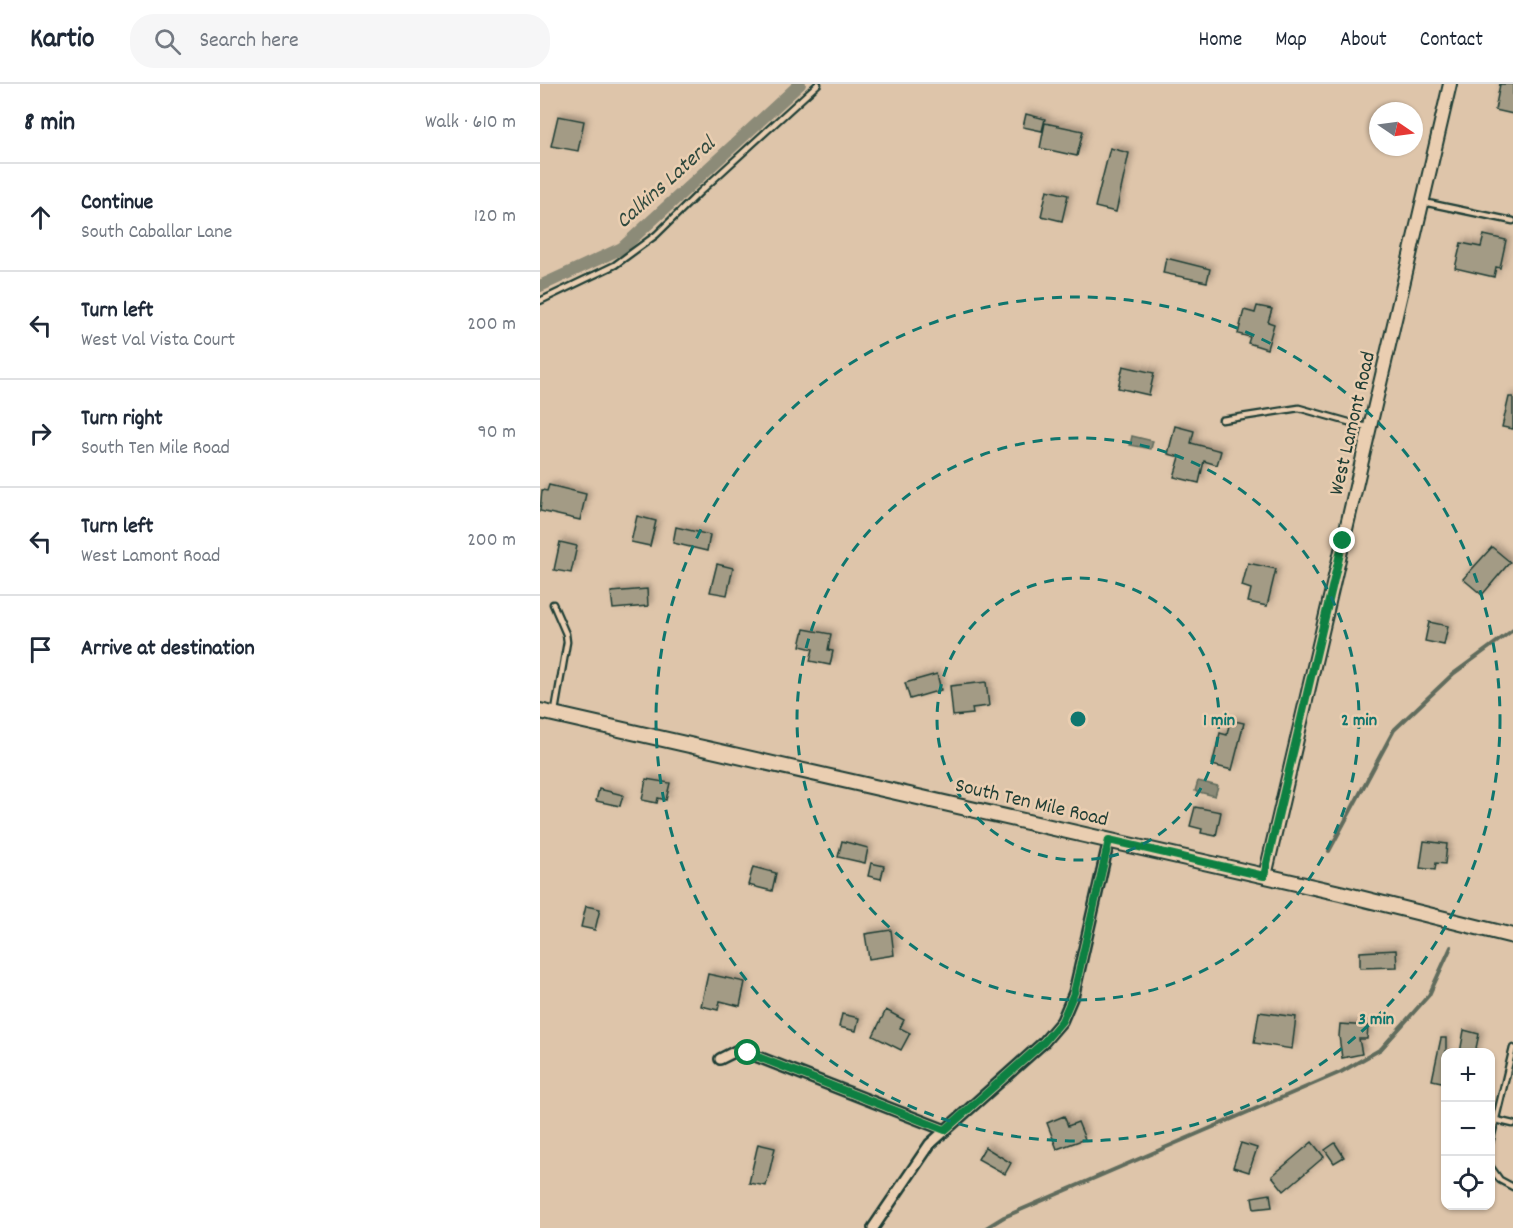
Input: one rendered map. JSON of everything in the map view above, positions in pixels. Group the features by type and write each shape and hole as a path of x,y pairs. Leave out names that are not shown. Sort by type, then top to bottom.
{"main road":[{"name":"South Ten Mile Road","path":"540,711 1109,840 1513,936"}],"street":[{"name":"West Lamont Road","path":"1264,876 1450,84"},
{"path":"873,1228 930,1144 1044,1042 1062,1021 1074,993 1109,840"},
{"path":"720,1059 736,1052 748,1053 945,1130"}],"lane":[{"path":"540,301 615,265 656,235 818,84"},
{"path":"1423,202 1513,221"},
{"path":"1222,420 1299,408 1370,428"},
{"path":"553,604 566,634 567,642 555,714"},
{"path":"1495,1125 1513,1048"},
{"path":"1496,1120 1513,1124"},
{"path":"1495,1172 1500,1180 1513,1186"}],"shaded area":[{"path":"1132,436 1153,441 1151,449 1130,445"},
{"path":"1198,781 1218,786 1215,796 1195,791"}],"building":[{"path":"1500,84 1513,84 1513,114 1495,110"},
{"path":"1026,114 1045,119 1042,131 1023,127"},
{"path":"558,116 584,121 578,151 551,146"},
{"path":"1045,123 1083,131 1077,156 1040,148"},
{"path":"1110,148 1129,153 1116,212 1095,207"},
{"path":"1047,190 1068,195 1062,221 1041,216"},
{"path":"1484,235 1506,240 1500,268 1496,267 1494,277 1455,268 1461,243 1481,247"},
{"path":"1166,258 1210,269 1207,282 1163,273"},
{"path":"1257,306 1272,309 1268,322 1274,324 1267,349 1248,343 1250,337 1238,334 1244,310 1255,313"},
{"path":"1123,366 1154,373 1149,395 1118,388"},
{"path":"1509,397 1513,397 1513,429 1502,427"},
{"path":"1175,426 1194,431 1191,443 1221,451 1217,465 1204,461 1199,483 1174,477 1180,457 1168,454"},
{"path":"549,485 586,494 580,520 540,511 542,490 547,491"},
{"path":"637,516 656,521 650,546 631,542"},
{"path":"676,527 710,535 707,551 673,543"},
{"path":"560,542 577,546 571,573 554,570"},
{"path":"1492,547 1510,562 1482,595 1463,579"},
{"path":"1248,563 1276,569 1267,606 1248,602 1251,589 1242,586"},
{"path":"717,564 733,568 727,595 710,592"},
{"path":"647,589 648,606 613,609 611,592"},
{"path":"1429,622 1448,626 1444,645 1425,641"},
{"path":"804,629 831,634 828,650 833,651 830,665 810,661 813,649 800,646"},
{"path":"937,674 941,690 910,699 905,683"},
{"path":"986,682 989,706 972,708 973,714 953,716 950,686"},
{"path":"1230,720 1244,723 1232,770 1212,765 1220,733 1227,735"},
{"path":"646,779 670,783 666,800 658,798 657,803 642,800"},
{"path":"599,789 623,795 620,806 596,801"},
{"path":"1195,807 1221,812 1216,836 1201,833 1202,829 1190,826"},
{"path":"842,841 868,848 865,863 838,857"},
{"path":"1424,841 1447,844 1445,864 1436,863 1435,870 1420,868"},
{"path":"871,863 884,866 881,879 868,876"},
{"path":"753,867 776,873 772,891 748,885"},
{"path":"586,906 600,909 595,930 581,927"},
{"path":"891,930 894,955 869,959 865,934"},
{"path":"1396,950 1397,967 1360,968 1360,952"},
{"path":"708,974 745,982 740,1006 720,1001 718,1010 701,1006"},
{"path":"886,1010 904,1020 900,1028 910,1033 901,1050 873,1036"},
{"path":"1259,1012 1296,1017 1292,1049 1254,1043"},
{"path":"842,1014 859,1018 856,1031 839,1027"},
{"path":"1340,1024 1368,1026 1367,1039 1359,1039 1362,1054 1342,1058"},
{"path":"1464,1030 1479,1034 1476,1048 1461,1048"},
{"path":"1441,1038 1446,1038 1446,1048 1441,1048 1441,1082 1432,1080"},
{"path":"1064,1116 1068,1126 1078,1122 1085,1139 1057,1149 1047,1123"},
{"path":"1312,1142 1324,1157 1284,1191 1272,1176"},
{"path":"1241,1143 1257,1148 1249,1172 1233,1167"},
{"path":"1335,1143 1344,1157 1334,1163 1325,1150"},
{"path":"758,1144 775,1148 766,1186 749,1183"},
{"path":"985,1147 1011,1163 1005,1174 978,1159"},
{"path":"1270,1194 1272,1207 1254,1209 1252,1197"}],"waterway":[{"name":"Calkins Lateral","path":"540,286 622,248 800,84"},
{"path":"1329,851 1394,730 1453,674 1513,630"},
{"path":"986,1228 1004,1217 1341,1072 1381,1049 1429,995 1451,947"}],"route":[{"path":"748,1053 945,1130 1044,1042 1062,1021 1074,993 1109,840 1264,876 1343,541"}]}
